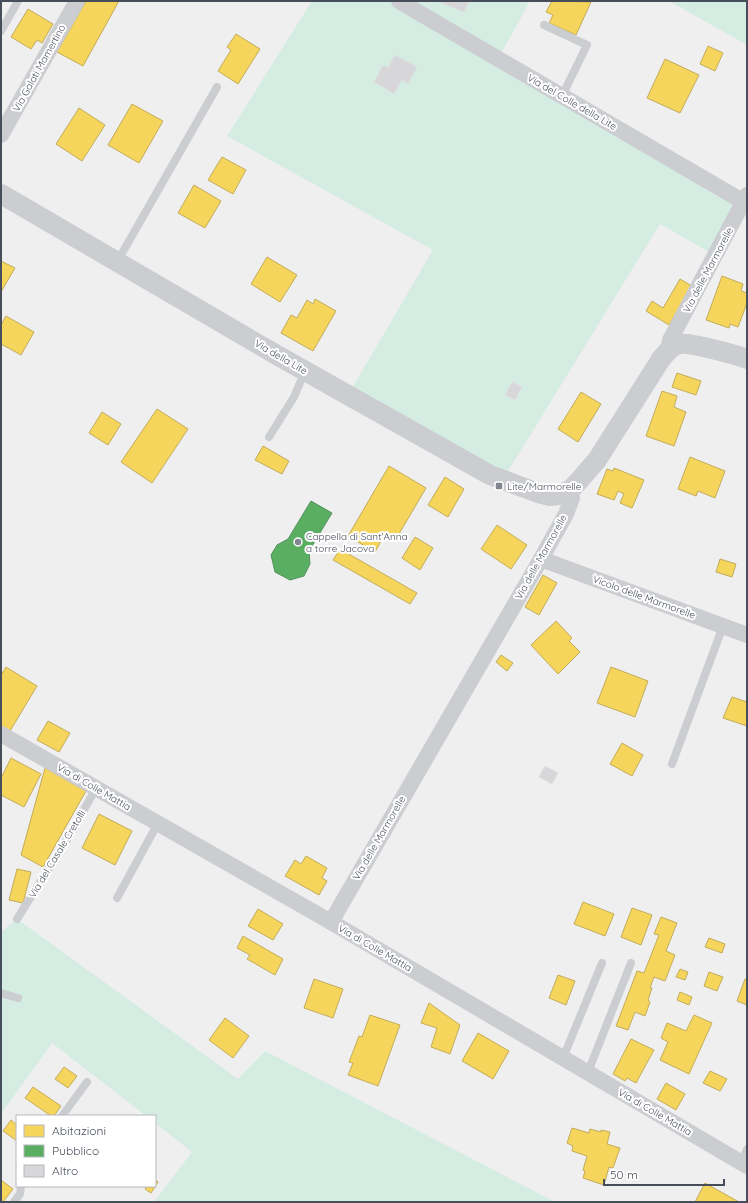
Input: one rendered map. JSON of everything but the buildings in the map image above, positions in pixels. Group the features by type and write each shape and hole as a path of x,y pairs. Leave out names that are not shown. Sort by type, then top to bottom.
{"street":[{"name":"Via Galati Mamertino","path":"1,134 76,1"},
{"name":"Via del Colle della Lite","path":"399,1 562,96 745,199"},
{"name":"Via della Lite","path":"1,194 305,371 490,475 550,496 558,495 570,490"},
{"name":"Via delle Marmorelle","path":"331,922 566,514 572,498 570,490 586,475 597,460 661,359 669,349 670,340 745,199"},
{"path":"669,349 680,344 692,345 747,359"},
{"name":"Vicolo delle Marmorelle","path":"541,559 747,635"},
{"name":"Via di Colle Mattia","path":"1,734 331,922 563,1058 746,1159"}],"lane":[{"path":"1,31 18,1"},
{"path":"544,25 587,45 562,96"},
{"path":"117,262 217,87"},
{"path":"269,437 294,397 305,371"},
{"path":"672,764 723,626"},
{"name":"Via del Casale Cretolli","path":"17,919 71,833 96,788"},
{"path":"116,898 158,823"},
{"path":"563,1058 602,963"},
{"path":"588,1072 631,963"},
{"path":"1,994 18,998"},
{"path":"63,1115 87,1082"},
{"path":"14,1202 20,1194 21,1187"}],"green space":[{"path":"312,1 530,1 498,59 744,202 716,256 660,224 499,486 348,395 433,250 227,136"},
{"path":"669,1 747,1 747,45"},
{"path":"17,919 238,1079 265,1051 555,1202 154,1202 192,1152 156,1124 156,1115 145,1115 52,1043 1,1114 1,932"}],"place":[{"name":"Lite/Marmorelle","path":"499,486"},
{"name":"Cappella di Sant'Anna a torre Jacova","path":"298,542"}]}
